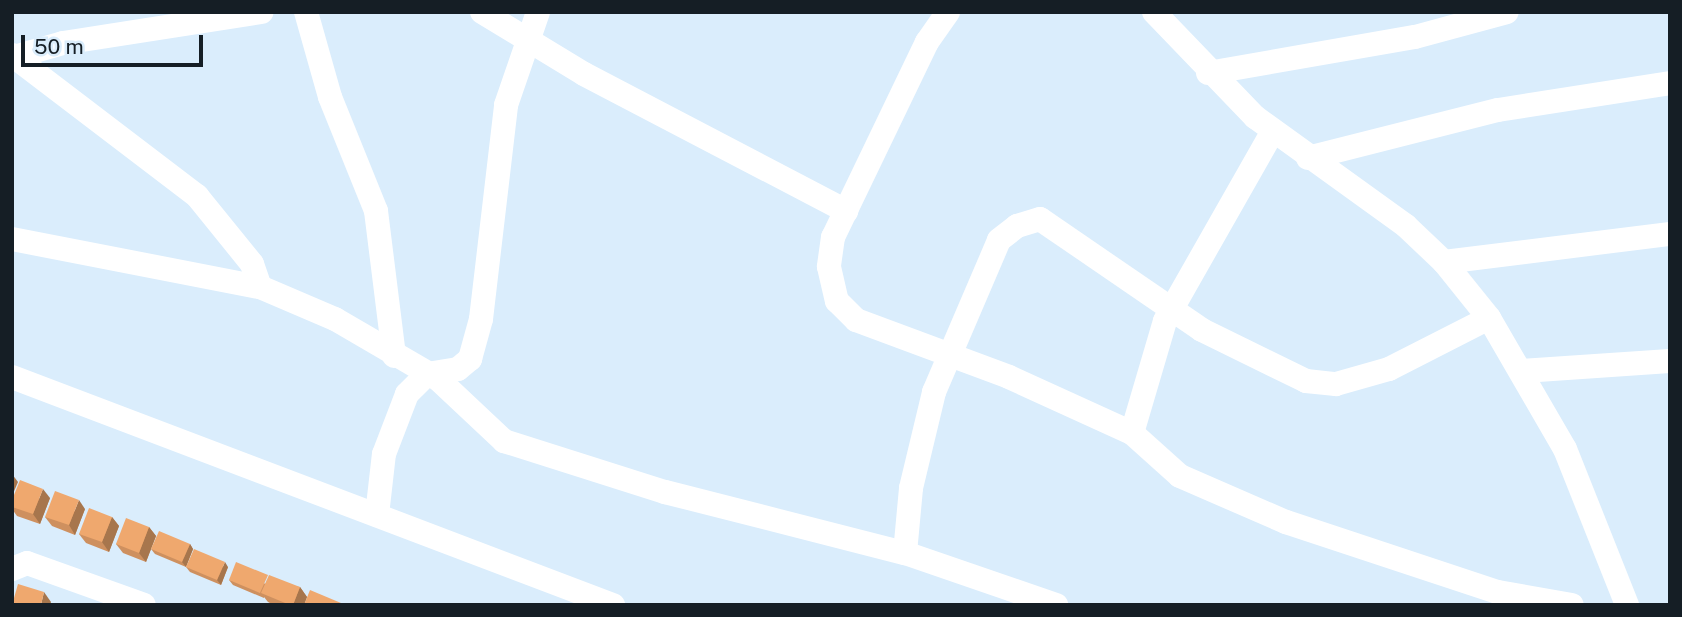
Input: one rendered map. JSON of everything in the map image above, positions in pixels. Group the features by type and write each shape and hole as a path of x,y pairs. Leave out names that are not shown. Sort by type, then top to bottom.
{"street":[{"path":"13,56 63,43 262,12"},
{"path":"306,12 330,97 376,211 394,356"},
{"path":"481,12 607,87 846,211"},
{"path":"377,515 384,454 396,416 407,394 427,374 458,369 470,359 481,319 506,105 538,12"},
{"path":"948,12 927,42 833,237 829,267 837,301 856,320 950,354 1132,433 1180,476 1286,522 1499,592 1572,605"},
{"path":"1154,12 1208,73 1272,131 1406,226 1444,262 1489,318 1565,449 1627,605"},
{"path":"1208,73 1415,37 1507,12"},
{"path":"13,56 197,196 252,264 260,287"},
{"path":"1308,158 1498,110 1670,83"},
{"path":"1132,433 1171,308 1272,131"},
{"path":"905,552 911,488 934,392 999,240 1017,226 1040,219 1202,330 1306,381 1336,384 1389,369 1489,318"},
{"path":"1444,262 1670,234"},
{"path":"12,239 260,287 335,319 427,374 504,441 665,492 905,552 1056,605"},
{"path":"1522,371 1670,361"},
{"path":"12,377 612,605"},
{"path":"12,569 27,564 144,605"}],"building":[{"path":"20,480 43,489 33,514 12,507"},
{"path":"55,491 79,500 69,525 45,517"},
{"path":"89,508 112,517 102,542 79,534"},
{"path":"126,518 149,527 139,553 116,544"},
{"path":"159,531 190,544 182,562 151,549"},
{"path":"194,549 225,562 217,580 186,567"},
{"path":"236,562 268,575 260,593 229,580"},
{"path":"269,575 300,587 293,605 261,593"},
{"path":"18,584 44,592 41,605 12,605"},
{"path":"310,590 341,603 304,605"}]}
